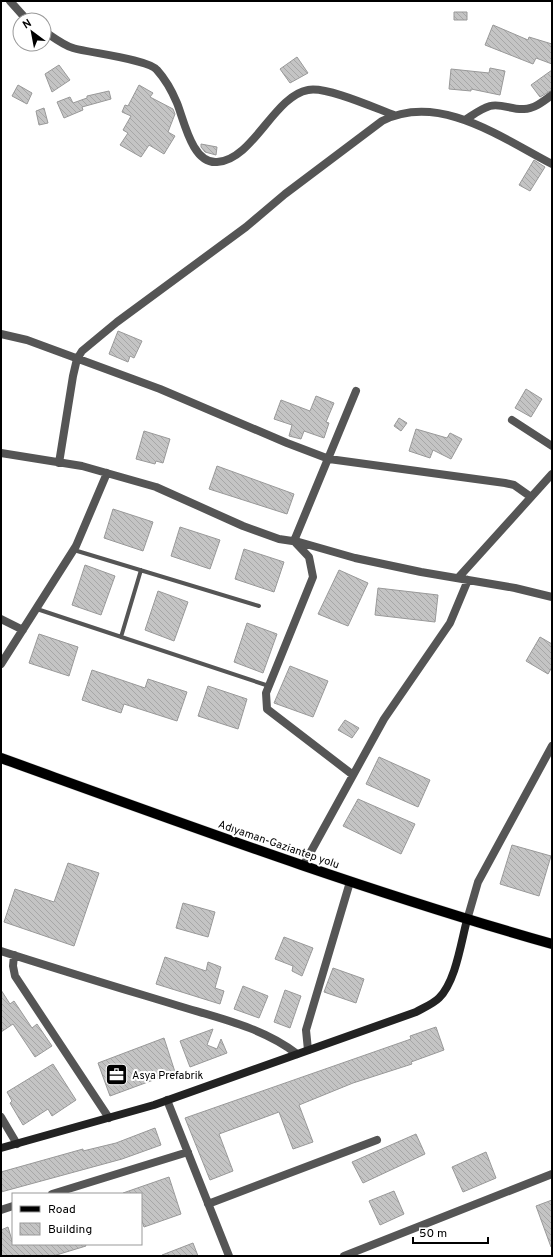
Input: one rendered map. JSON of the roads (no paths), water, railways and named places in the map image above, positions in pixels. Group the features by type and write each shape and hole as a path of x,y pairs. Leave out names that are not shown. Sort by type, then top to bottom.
{"main road":[{"name":"Adıyaman-Gaziantep yolu","path":"1,758 350,882 466,920 552,944"}],"street":[{"path":"10,1 20,12"},
{"path":"52,36 71,47 131,60 156,68 168,84 178,106 186,132 198,152 207,160 217,162 228,159 240,152 287,102 298,94 307,90 321,90 394,115"},
{"path":"465,120 480,110 490,106 525,109 541,103 552,95"},
{"path":"59,462 77,359 90,343 246,227 285,194 382,121 394,115 410,112 428,112 465,120 552,164"},
{"path":"1,334 27,340 160,389 287,443 329,459 505,483 514,485 531,497"},
{"path":"294,541 356,391"},
{"path":"512,420 552,446"},
{"path":"1,453 82,466 156,488 243,526 279,539 294,541 355,558 515,588 552,597"},
{"path":"1,664 74,550 107,473"},
{"path":"458,578 552,474"},
{"path":"294,541 309,557 313,577 266,693 267,709 353,775"},
{"path":"303,866 384,719 450,623 468,580"},
{"path":"1,619 23,630"},
{"path":"1,1148 110,1118 167,1100 416,1012 439,998 452,978 466,920 478,882 552,746"},
{"path":"308,1050 306,1030 350,882"},
{"path":"1,950 227,1021 271,1037 283,1043 297,1054"},
{"path":"14,955 13,966 15,976 110,1118"},
{"path":"167,1100 229,1256"},
{"path":"1,1117 17,1144"},
{"path":"208,1204 377,1140"},
{"path":"55,1193 188,1152"},
{"path":"344,1256 552,1174"},
{"path":"1,1210 12,1206"}],"lane":[{"path":"74,550 259,606"},
{"path":"121,637 141,570"},
{"path":"37,609 269,686"}],"place":[{"name":"Asya Prefabrik","path":"116,1075"}]}
